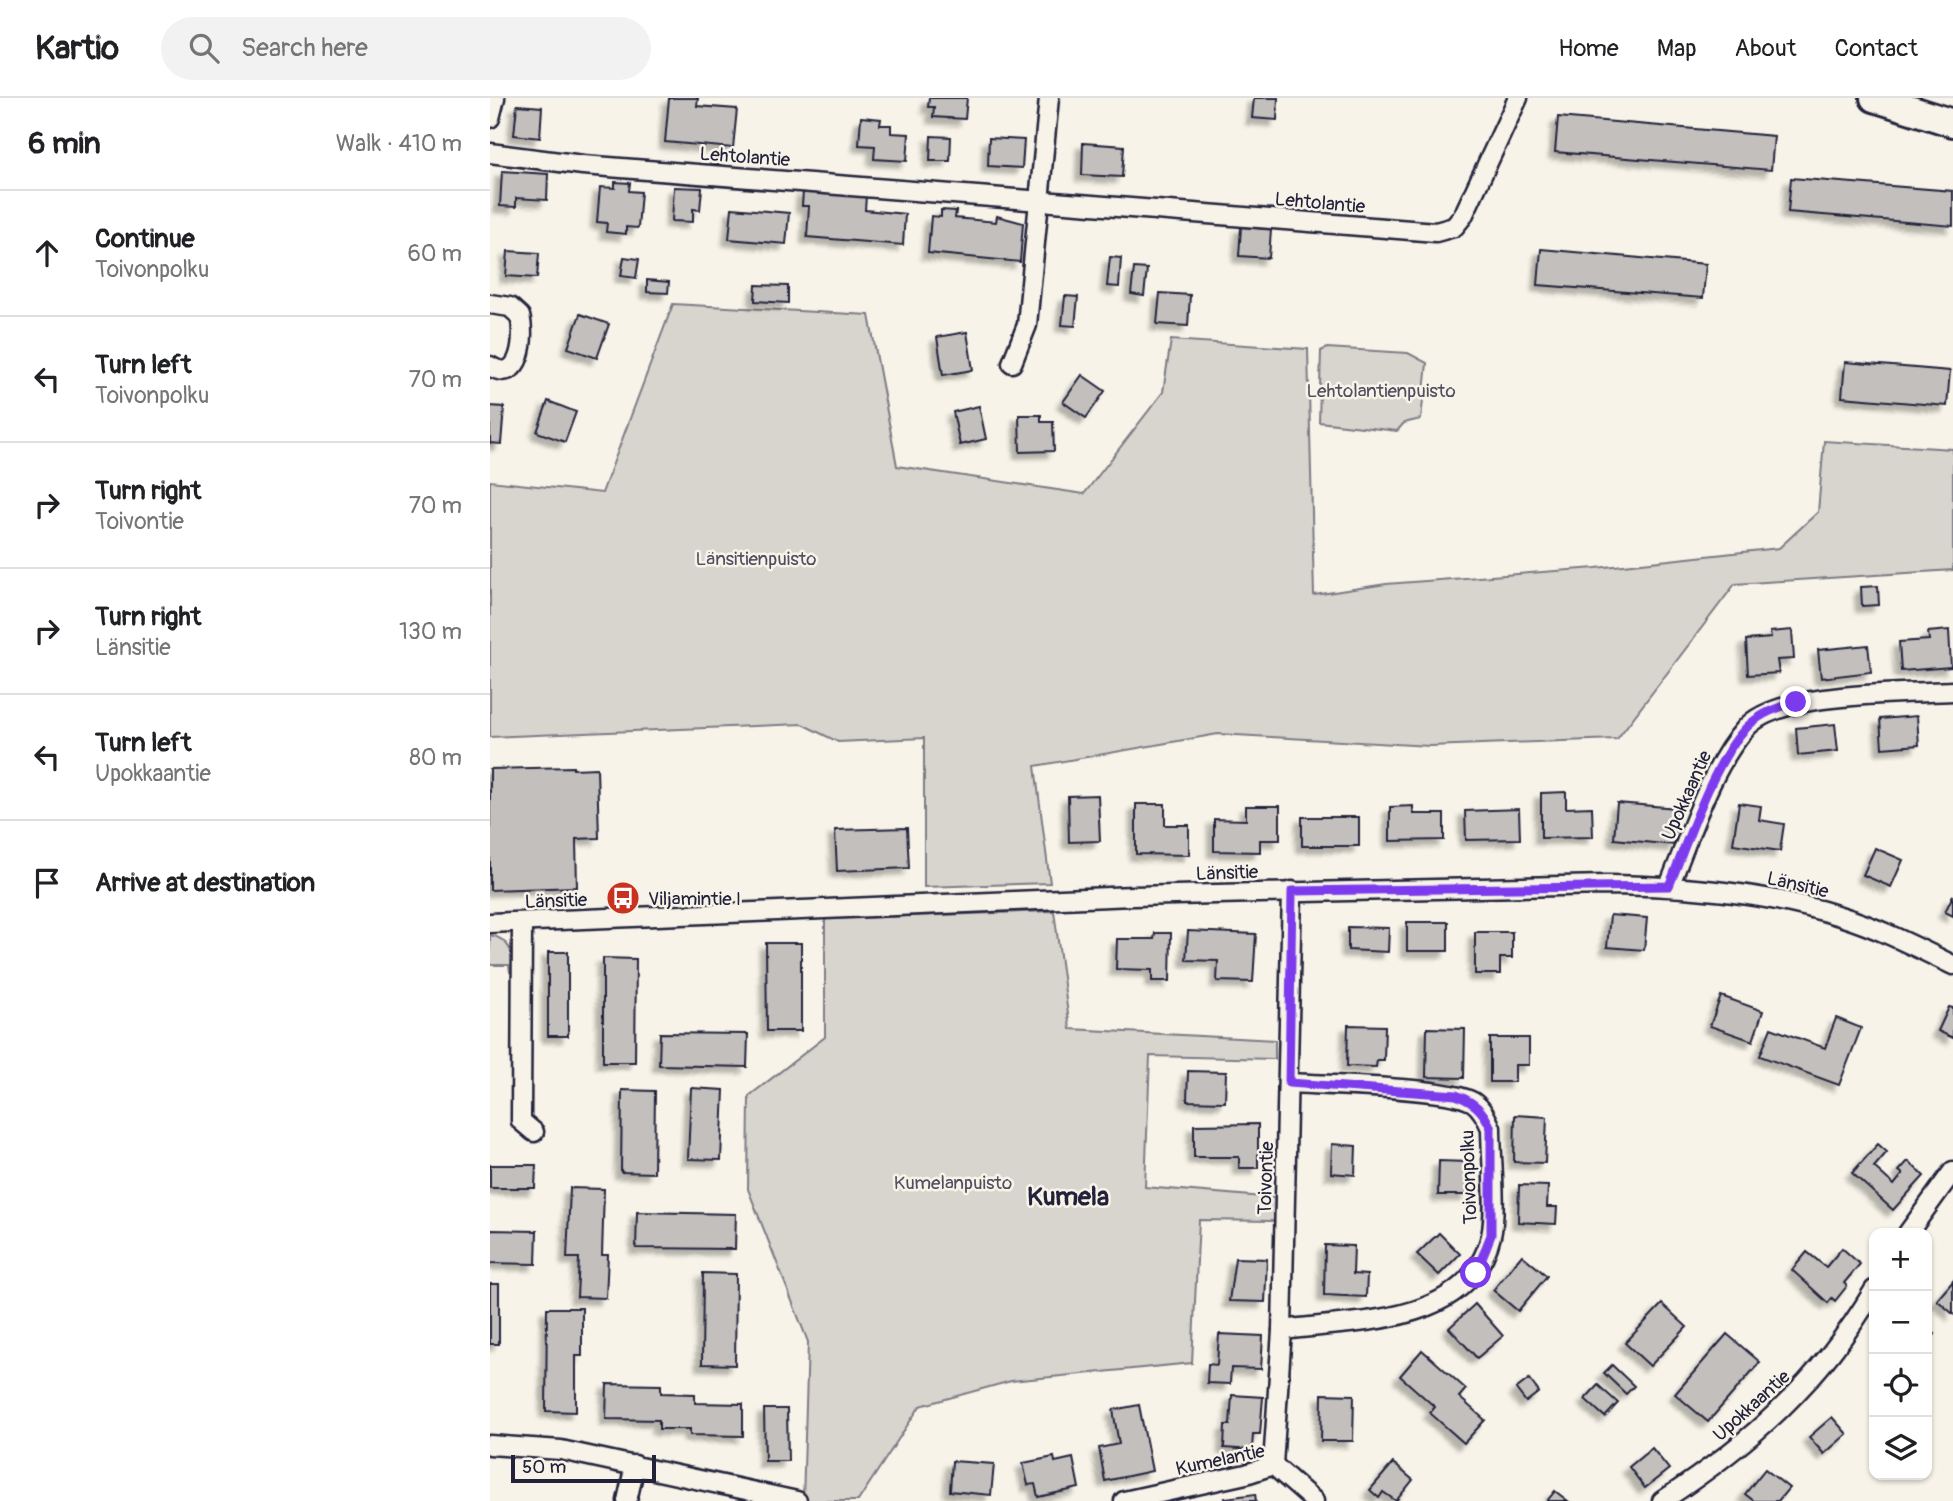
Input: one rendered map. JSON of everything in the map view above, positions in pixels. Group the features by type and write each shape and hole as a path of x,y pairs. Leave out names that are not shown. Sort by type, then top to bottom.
{"street":[{"path":"490,118 495,98"},
{"path":"1013,363 1027,325 1049,98"},
{"name":"Lehtolantie","path":"490,153 583,165 1446,231 1454,228 1463,216 1518,98"},
{"path":"1874,98 1953,123"},
{"path":"490,304 510,307 520,316 524,343 515,365 506,370 490,366"},
{"name":"Upokkaantie","path":"1669,886 1725,756 1747,726 1761,716 1796,702 1953,691"},
{"name":"Länsitie","path":"490,923 1292,891 1669,886 1805,906 1888,934 1953,965"},
{"name":"Toivontie","path":"1273,1465 1282,1329 1292,891"},
{"path":"522,923 521,1121 534,1132"},
{"name":"Toivonpolku","path":"1282,1329 1385,1320 1424,1308 1462,1287 1476,1273 1491,1235 1491,1128 1484,1113 1473,1101 1437,1092 1289,1083"},
{"path":"1912,1228 1953,1171"},
{"name":"Upokkaantie","path":"1662,1501 1707,1471 1798,1395 1848,1334 1873,1291"},
{"path":"490,1445 561,1450 797,1501"},
{"path":"627,1501 635,1465"},
{"name":"Kumelantie","path":"1124,1501 1246,1474 1273,1465 1314,1501"}],"green space":[{"name":"Länsitienpuisto","path":"673,304 869,315 897,466 1084,494 1163,392 1171,340 1308,349 1314,595 1386,584 1596,568 1779,548 1818,512 1824,441 1953,449 1953,570 1735,584 1617,739 1430,746 1218,734 1035,766 1050,883 924,887 924,738 838,742 802,724 490,737 490,481 602,493"},
{"name":"Lehtolantienpuisto","path":"1327,348 1408,353 1427,363 1421,419 1404,423 1397,431 1319,422 1321,351"},
{"name":"Kumelanpuisto","path":"1054,911 1070,1029 1275,1040 1275,1059 1150,1056 1145,1187 1275,1198 1274,1221 1199,1220 1192,1363 1011,1381 920,1406 858,1501 803,1501 808,1342 748,1189 749,1096 825,1037 825,919"},
{"path":"490,935 502,940 509,948 514,972 510,972 509,965 490,965"}],"building":[{"path":"669,98 698,98 697,106 737,109 733,148 665,142"},
{"path":"929,98 967,98 965,119 933,117 934,107 928,107"},
{"path":"1254,98 1278,98 1277,120 1252,118"},
{"path":"517,105 542,107 540,138 514,135"},
{"path":"861,117 881,119 880,125 891,125 891,133 909,134 907,161 874,159 875,146 859,145"},
{"path":"1558,117 1774,136 1771,170 1555,152"},
{"path":"931,136 951,137 950,161 930,161"},
{"path":"989,138 1024,140 1022,168 988,166"},
{"path":"1083,143 1124,146 1122,177 1082,175"},
{"path":"502,171 548,174 547,200 516,198 516,207 500,206"},
{"path":"1791,178 1953,191 1953,226 1788,212"},
{"path":"615,182 630,183 629,191 641,192 638,228 626,227 626,234 606,232 607,223 597,222 600,187 615,188"},
{"path":"674,187 702,188 700,210 693,209 693,222 672,221"},
{"path":"803,191 866,196 865,210 905,214 903,245 807,237 809,206 802,206"},
{"path":"732,208 789,213 786,244 729,239"},
{"path":"941,210 956,211 955,218 996,222 997,216 1023,223 1020,262 928,253 931,216 941,217"},
{"path":"1241,227 1271,229 1269,258 1239,256"},
{"path":"1541,249 1706,264 1703,298 1538,285"},
{"path":"508,251 539,253 537,278 506,276"},
{"path":"624,257 639,259 636,278 621,276"},
{"path":"1110,257 1121,258 1119,287 1107,286"},
{"path":"1134,268 1147,269 1144,296 1131,294"},
{"path":"647,280 669,282 668,293 647,292"},
{"path":"756,285 788,286 788,303 755,301"},
{"path":"1160,293 1190,295 1188,326 1157,324"},
{"path":"1065,296 1078,297 1075,326 1062,325"},
{"path":"580,314 609,324 597,358 568,348"},
{"path":"967,332 973,370 943,375 937,337"},
{"path":"1845,362 1950,371 1947,406 1842,397"},
{"path":"1082,375 1105,391 1086,418 1063,402"},
{"path":"548,401 576,412 565,442 537,432"},
{"path":"490,406 504,407 501,444 490,443"},
{"path":"979,406 986,439 960,445 953,412"},
{"path":"1019,415 1041,415 1041,422 1053,422 1054,451 1020,452"},
{"path":"1878,586 1879,605 1862,606 1861,587"},
{"path":"1792,630 1794,659 1777,660 1779,673 1748,675 1746,640 1771,638 1770,632"},
{"path":"1949,630 1951,667 1901,671 1899,642 1929,640 1928,632"},
{"path":"1868,645 1871,672 1821,678 1818,650"},
{"path":"1917,716 1919,745 1882,748 1880,719"},
{"path":"1835,724 1838,751 1798,755 1796,728"},
{"path":"597,768 599,838 576,839 577,887 490,890 490,769"},
{"path":"1566,792 1566,808 1592,807 1593,837 1541,838 1541,793"},
{"path":"1098,795 1100,841 1069,842 1068,796"},
{"path":"1617,803 1677,808 1674,845 1614,839"},
{"path":"1739,803 1761,806 1759,820 1784,824 1780,851 1733,844"},
{"path":"1136,804 1165,804 1165,825 1189,825 1189,855 1136,854"},
{"path":"1246,806 1280,806 1280,840 1260,840 1260,852 1214,851 1214,819 1246,820"},
{"path":"1413,806 1413,814 1444,814 1444,840 1390,841 1390,807"},
{"path":"1519,809 1520,839 1466,840 1465,811"},
{"path":"1302,817 1359,817 1359,846 1302,846"},
{"path":"907,828 909,868 837,871 835,830"},
{"path":"1875,848 1903,860 1891,887 1863,875"},
{"path":"1953,895 1953,916 1945,912"},
{"path":"1610,915 1647,918 1644,950 1607,947"},
{"path":"1407,922 1448,922 1448,951 1407,951"},
{"path":"1348,927 1389,928 1388,952 1348,950"},
{"path":"1188,931 1256,934 1253,982 1217,981 1218,961 1186,960"},
{"path":"1475,932 1512,932 1512,958 1500,958 1500,974 1475,974"},
{"path":"1155,933 1171,933 1170,981 1152,981 1152,970 1116,969 1117,939 1154,939"},
{"path":"766,943 801,943 801,1031 767,1031"},
{"path":"548,952 568,952 568,1036 548,1036"},
{"path":"603,958 636,959 635,1062 603,1062"},
{"path":"1721,996 1763,1011 1753,1041 1710,1026"},
{"path":"1949,1007 1953,1008 1953,1038 1938,1031"},
{"path":"1836,1018 1861,1028 1839,1085 1760,1056 1771,1028 1825,1048"},
{"path":"1348,1025 1385,1026 1384,1060 1377,1060 1376,1067 1347,1066"},
{"path":"1427,1028 1465,1029 1464,1078 1426,1077"},
{"path":"660,1033 748,1034 747,1067 659,1065"},
{"path":"1490,1038 1529,1038 1529,1065 1515,1065 1515,1082 1490,1082"},
{"path":"1188,1071 1226,1072 1225,1102 1187,1101"},
{"path":"691,1088 724,1090 721,1160 688,1159"},
{"path":"622,1090 655,1091 654,1173 621,1172"},
{"path":"1515,1115 1547,1117 1545,1163 1514,1162"},
{"path":"1258,1124 1258,1168 1239,1168 1239,1157 1194,1157 1194,1125"},
{"path":"1332,1144 1356,1146 1355,1175 1331,1173"},
{"path":"1878,1144 1887,1152 1874,1167 1894,1185 1903,1174 1899,1171 1908,1161 1924,1176 1893,1210 1852,1173"},
{"path":"1439,1161 1468,1162 1467,1195 1438,1195"},
{"path":"490,1165 536,1165 535,1188 490,1188"},
{"path":"1519,1185 1548,1186 1547,1207 1557,1207 1556,1224 1518,1222"},
{"path":"570,1188 604,1189 602,1255 608,1255 606,1298 577,1297 579,1258 567,1258"},
{"path":"637,1212 736,1214 735,1249 636,1248"},
{"path":"490,1230 537,1231 536,1264 490,1263"},
{"path":"1439,1233 1460,1254 1439,1275 1417,1254"},
{"path":"1325,1245 1354,1246 1353,1274 1367,1275 1366,1297 1324,1295"},
{"path":"1842,1248 1860,1264 1844,1283 1847,1286 1835,1301 1832,1298 1828,1303 1792,1270 1807,1252 1826,1267"},
{"path":"1522,1255 1547,1276 1518,1311 1493,1290"},
{"path":"1235,1258 1267,1259 1265,1302 1229,1301"},
{"path":"703,1273 736,1274 735,1365 702,1364"},
{"path":"1953,1281 1953,1314 1937,1300"},
{"path":"490,1284 499,1284 499,1344 490,1344"},
{"path":"1475,1304 1503,1336 1477,1358 1449,1328"},
{"path":"1662,1304 1687,1327 1650,1366 1625,1343"},
{"path":"547,1308 582,1308 582,1356 576,1356 576,1412 546,1411"},
{"path":"1219,1334 1263,1336 1261,1369 1231,1368 1230,1384 1207,1383 1208,1364 1217,1365"},
{"path":"1727,1334 1760,1362 1708,1422 1675,1394"},
{"path":"1422,1350 1466,1389 1459,1397 1485,1420 1464,1443 1430,1413 1435,1407 1400,1376"},
{"path":"1612,1365 1634,1386 1626,1394 1604,1373"},
{"path":"1529,1379 1539,1392 1526,1402 1516,1389"},
{"path":"607,1384 661,1385 661,1393 695,1394 695,1403 743,1404 743,1436 690,1435 690,1429 659,1429 659,1420 606,1419"},
{"path":"1598,1385 1618,1403 1605,1417 1585,1399"},
{"path":"1322,1394 1354,1395 1353,1441 1321,1441"},
{"path":"1232,1395 1263,1397 1260,1434 1253,1434 1252,1450 1224,1448 1225,1425 1230,1425"},
{"path":"1139,1405 1152,1471 1105,1481 1099,1448 1119,1444 1113,1410"},
{"path":"764,1409 787,1409 788,1461 765,1461"},
{"path":"1832,1417 1847,1434 1824,1454 1809,1437"},
{"path":"1652,1448 1669,1469 1645,1488 1629,1467"},
{"path":"1054,1457 1055,1462 1073,1458 1079,1488 1038,1497 1035,1484 1028,1485 1023,1463"},
{"path":"952,1461 994,1464 991,1495 950,1491"},
{"path":"1393,1463 1413,1480 1396,1501 1383,1492 1379,1498 1370,1490"},
{"path":"1765,1469 1789,1488 1778,1501 1754,1501 1745,1494"},
{"path":"1555,1491 1568,1501 1547,1501"},
{"path":"1255,1494 1256,1501 1226,1501 1225,1498"}],"place":[{"name":"Viljamintie I","path":"623,898"}],"district":[{"name":"Kumela","path":"1068,1196"}],"route":[{"path":"1476,1273 1491,1235 1491,1128 1484,1113 1473,1101 1437,1092 1289,1083 1292,891 1669,886 1725,756 1747,726 1761,716 1796,702"}]}
